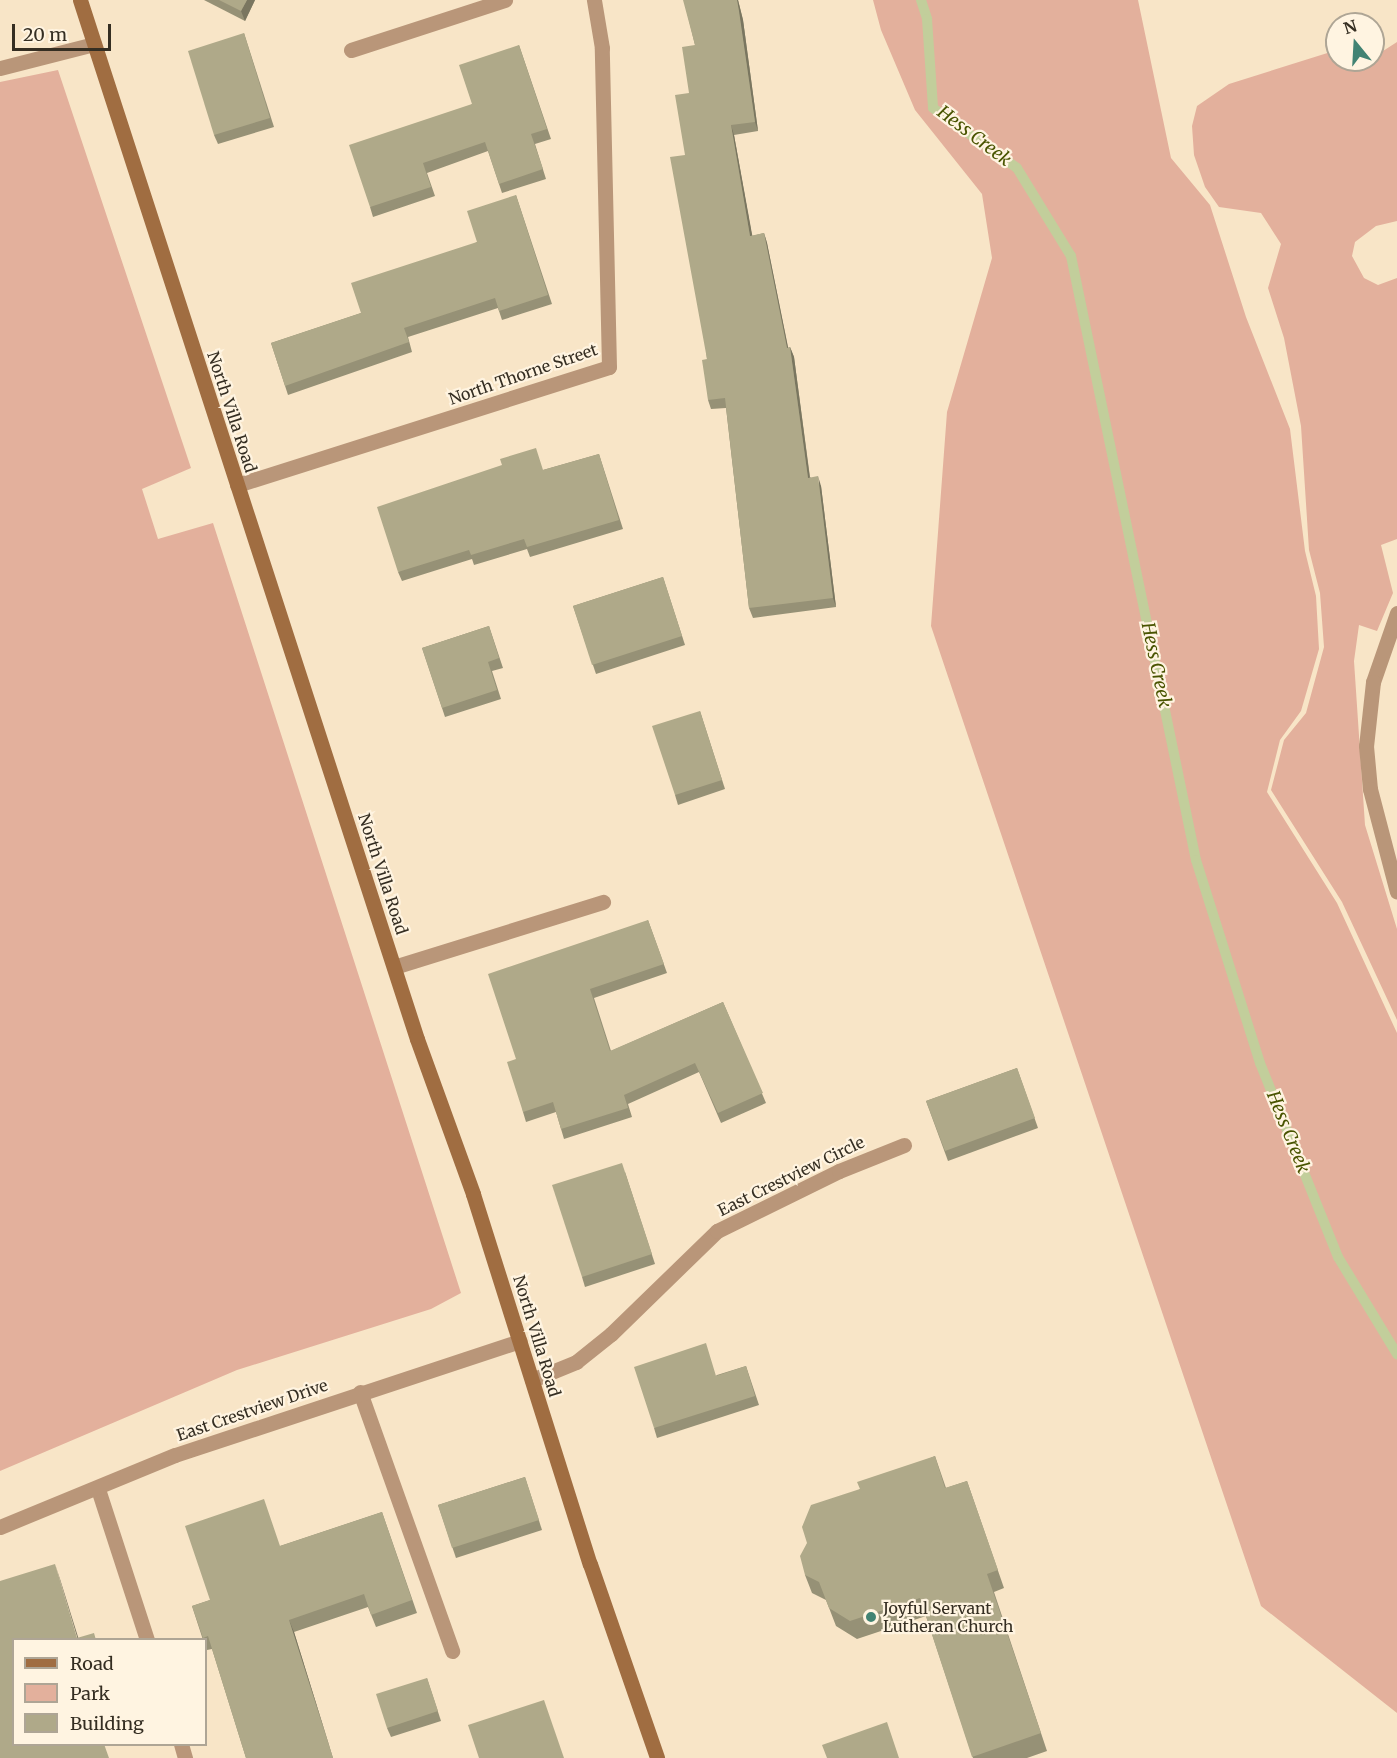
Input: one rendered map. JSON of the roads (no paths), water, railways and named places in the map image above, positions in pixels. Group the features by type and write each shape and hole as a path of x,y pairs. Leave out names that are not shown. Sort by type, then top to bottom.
{"main road":[{"name":"North Villa Road","path":"80,0 394,967 657,1758"}],"street":[{"path":"351,50 505,0"},
{"name":"North Thorne Street","path":"237,485 609,367 602,48 594,0"},
{"path":"0,68 94,44"},
{"path":"1397,613 1374,682 1366,746 1370,789 1397,892"},
{"path":"394,967 603,902"},
{"name":"East Crestview Circle","path":"532,1380 576,1362 611,1334 717,1231 838,1171 904,1144"},
{"name":"East Crestview Drive","path":"0,1527 98,1489 175,1455 520,1341"},
{"path":"360,1392 452,1651"},
{"path":"98,1489 146,1638"}],"waterway":[{"name":"Hess Creek","path":"921,0 927,19 933,108 1017,168 1071,256 1196,860 1260,1063 1338,1257 1397,1354"}],"place":[{"name":"Joyful Servant Lutheran Church","path":"871,1617"}]}
